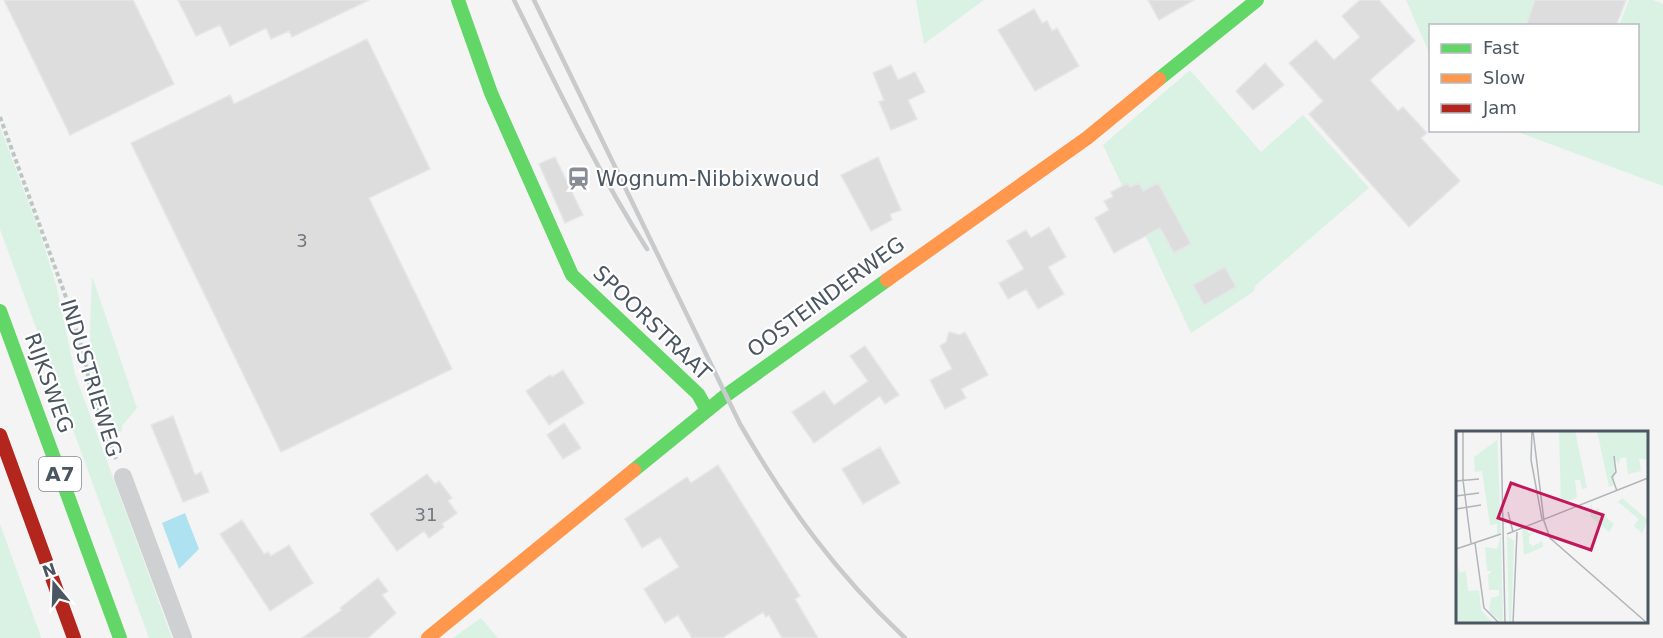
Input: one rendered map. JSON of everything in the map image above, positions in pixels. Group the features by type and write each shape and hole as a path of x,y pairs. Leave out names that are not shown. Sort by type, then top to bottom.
{"main road":[{"name":"SPOORSTRAAT","path":"458,0 491,93 572,275 698,394 707,410"},
{"name":"OOSTEINDERWEG","path":"428,638 707,410 776,358 1087,138 1257,0"},
{"name":"RIJKSWEG","path":"0,310 120,638"},
{"name":"A7","path":"0,435 74,638"}],"street":[{"name":"INDUSTRIEWEG","path":"123,477 183,638"}],"path":[{"name":"INDUSTRIEWEG","path":"0,117 67,300 85,358 90,388 123,477"}],"green space":[{"path":"916,0 984,0 924,44"},
{"path":"1406,0 1538,0 1528,24 1429,24 1429,53"},
{"path":"1629,0 1653,0 1663,4 1663,186 1518,132 1639,132 1639,24 1619,24"},
{"path":"1190,70 1261,152 1303,115 1369,188 1256,285 1253,292 1191,333 1103,145"},
{"path":"0,127 41,236 57,288 75,374 172,638 149,638 0,229"},
{"path":"92,276 137,408 122,426 122,432 110,429 94,382 90,338"},
{"path":"0,524 41,637 41,638 0,638"},
{"path":"481,618 498,638 453,638"}],"water":[{"path":"185,513 199,549 179,569 162,523"}],"building":[{"path":"4,0 133,0 174,84 70,135"},
{"path":"178,0 369,0 292,37 289,31 271,39 266,28 230,46 220,25 196,36"},
{"path":"1148,0 1194,0 1159,20"},
{"path":"1360,0 1379,0 1415,41 1370,80 1398,111 1403,107 1427,133 1421,138 1460,181 1409,227 1309,114 1323,101 1289,63 1316,40 1334,60 1360,37 1342,16"},
{"path":"1535,0 1626,0 1617,24 1527,24"},
{"path":"1034,9 1042,23 1047,21 1052,31 1057,28 1079,66 1035,91 998,30"},
{"path":"367,39 430,169 369,198 452,369 281,452 131,143 230,95 234,104"},
{"path":"1265,63 1284,85 1253,110 1236,91"},
{"path":"891,65 898,80 915,72 925,92 908,100 917,119 891,130 879,102 884,100 873,73"},
{"path":"555,157 583,215 565,223 539,164"},
{"path":"878,157 901,210 890,214 892,220 871,231 841,175"},
{"path":"1128,183 1130,187 1139,183 1143,191 1158,183 1191,244 1174,253 1160,228 1114,253 1095,218 1109,210 1104,201 1113,197 1111,192"},
{"path":"1049,227 1066,257 1048,267 1064,294 1038,309 1026,289 1008,299 999,283 1024,269 1007,241 1026,230 1031,238"},
{"path":"1225,267 1236,287 1204,305 1193,285"},
{"path":"949,332 960,335 965,332 988,375 961,389 966,398 945,409 930,380 952,369 940,346 946,342"},
{"path":"865,346 899,395 885,404 880,396 814,443 792,412 824,391 834,405 868,381 850,356"},
{"path":"563,370 584,403 549,425 526,391 550,375 552,377"},
{"path":"173,416 195,475 201,472 209,492 183,502 151,425"},
{"path":"564,423 581,448 563,459 547,435"},
{"path":"880,447 900,483 863,504 842,469"},
{"path":"718,465 800,596 795,599 818,638 782,638 769,615 766,617 763,612 722,638 692,638 678,615 665,623 644,589 679,567 660,537 642,548 625,519 687,477 691,483"},
{"path":"427,474 435,484 439,481 452,498 448,501 457,513 429,538 424,531 397,551 370,514"},
{"path":"242,520 264,554 268,552 271,556 289,545 313,583 270,611 220,534"},
{"path":"378,578 388,591 382,595 396,613 368,638 302,638 342,610 340,608"}],"railway":[{"path":"514,0 594,157 647,249"},
{"path":"534,0 740,424 776,483 814,537 856,588 905,638"}],"traffic: fast":[{"path":"458,0 491,93 572,275 698,394 707,410"},
{"path":"1159,79 1257,0"},
{"path":"634,470 725,396 887,280"},
{"path":"0,311 120,638"}],"traffic: slow":[{"path":"887,280 1087,138 1159,79"},
{"path":"428,638 634,470"}],"traffic: jam":[{"path":"0,435 74,638"}],"place":[{"name":"Wognum-Nibbixwoud","path":"578,179"}]}
